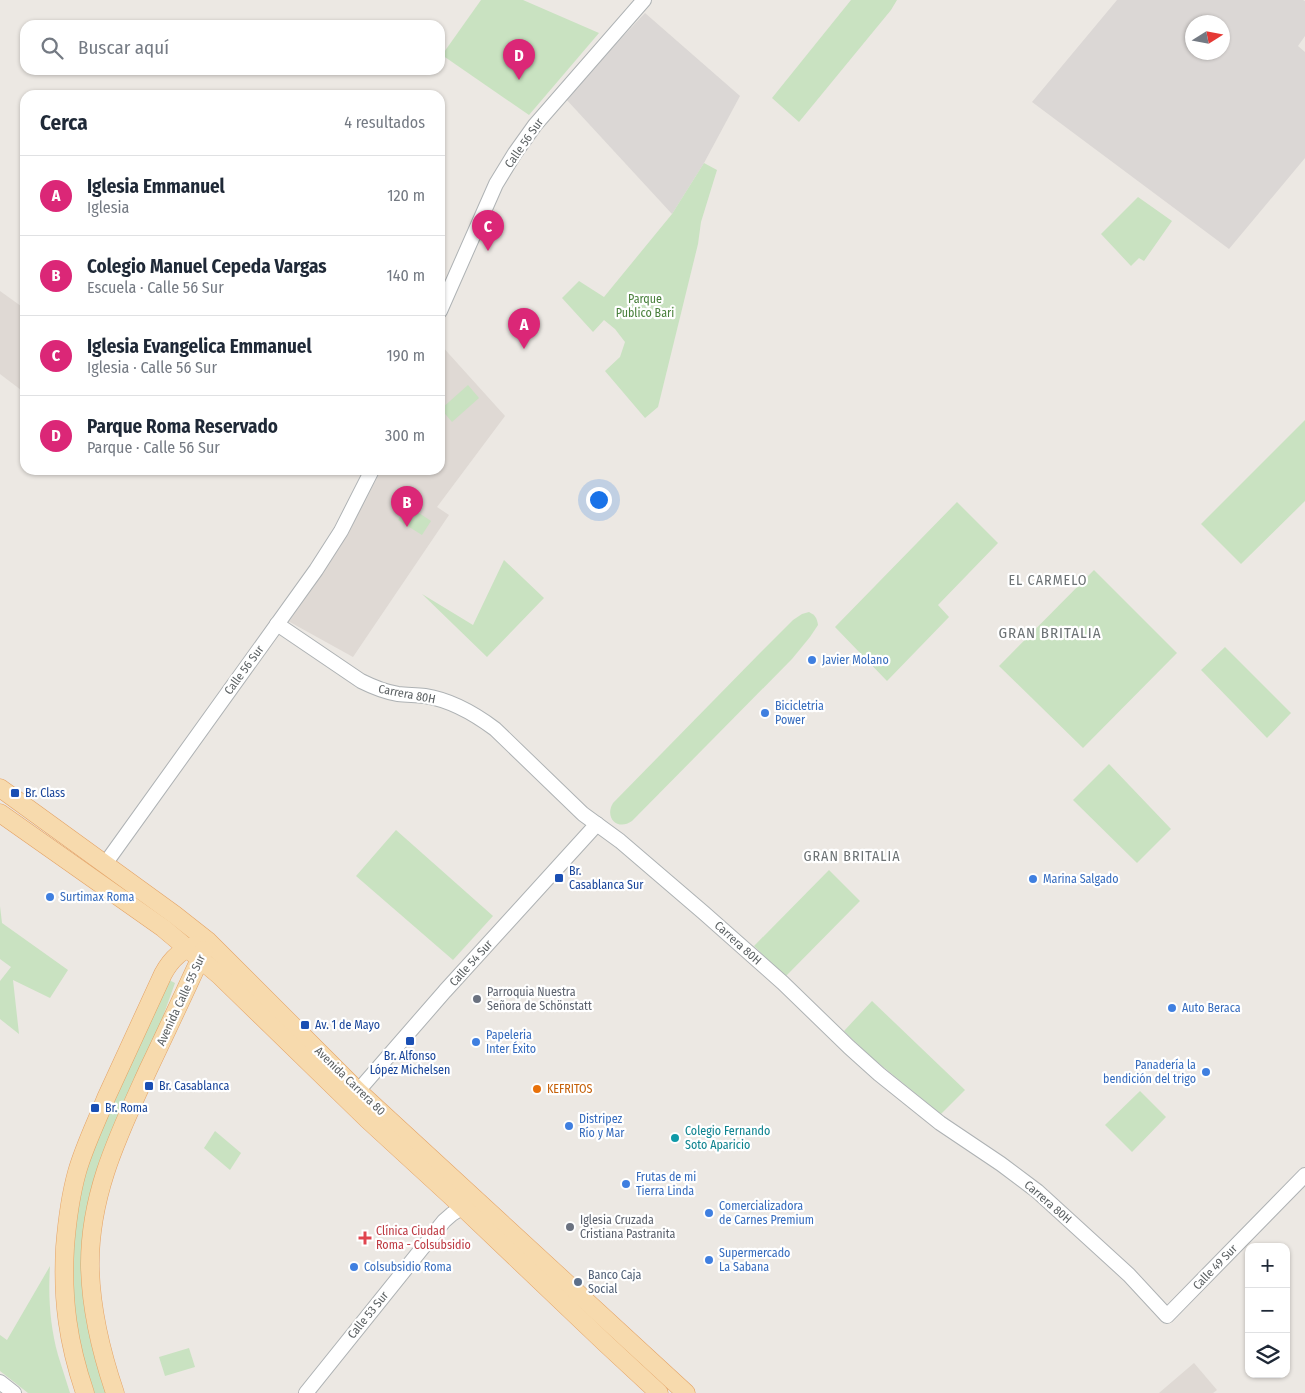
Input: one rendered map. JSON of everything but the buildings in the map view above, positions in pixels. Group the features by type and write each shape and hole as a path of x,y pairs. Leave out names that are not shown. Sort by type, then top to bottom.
{"main road":[{"name":"Avenida Carrera 80","path":"0,788 208,941 356,1099"},
{"name":"Avenida Carrera 80","path":"0,813 162,928 219,975 469,1203 679,1390"},
{"path":"162,928 166,947 163,974"},
{"name":"Avenida Calle 55 Sur","path":"85,1393 72,1349 66,1313 64,1268 69,1209 77,1172 87,1142 163,974 172,960 193,953 208,941"},
{"name":"Avenida Calle 55 Sur","path":"115,1393 99,1341 92,1295 90,1267 95,1215 106,1169 118,1136 193,953"},
{"name":"Avenida Carrera 80","path":"469,1203 598,1336 659,1393"},
{"path":"659,1393 679,1390"}],"street":[{"name":"Calle 56 Sur","path":"445,300 496,184 515,153 535,125 644,0"},
{"name":"Calle 56 Sur","path":"105,864 316,570 341,532 370,475"},
{"name":"Carrera 80H","path":"277,624 375,688 397,694 426,696 437,699 467,710 481,718 495,729 583,814 635,853 704,913 879,1074 940,1123 1037,1191 1129,1275 1167,1316"},
{"name":"Calle 54 Sur","path":"356,1099 445,991 597,824"},
{"name":"Calle 49 Sur","path":"1167,1316 1305,1175"},
{"name":"Calle 53 Sur","path":"306,1393 444,1221 469,1203"},
{"path":"0,1382 14,1393"}],"shaded area":[{"path":"1117,0 1305,1 1305,36 1298,46 1305,52 1305,158 1229,249 1032,102"},
{"path":"645,13 740,96 704,163 672,214 565,98"},
{"path":"0,291 20,305 20,389 0,374"},
{"path":"445,350 505,416 437,507 449,515 353,657 288,621 320,577 345,535 375,475 445,475"},
{"path":"1194,1363 1217,1390 1213,1393 1159,1393"}],"green space":[{"path":"481,0 523,0 599,33 529,115 445,57 445,51"},
{"path":"851,0 897,0 891,10 799,122 772,98"},
{"name":"Parque Publico Bari","path":"704,163 717,170 701,222 698,244 658,407 645,418 605,371 620,357 625,342 615,329 604,320 593,332 562,298 579,281 604,297 672,214"},
{"path":"1138,197 1172,221 1144,261 1139,258 1131,266 1101,234"},
{"path":"468,385 479,398 452,422 445,414 445,405"},
{"path":"1305,420 1305,501 1241,564 1201,524"},
{"path":"957,502 998,543 938,605 949,617 887,681 835,627"},
{"path":"407,505 431,521 422,535 398,520"},
{"path":"504,560 544,598 487,657 422,594 473,625"},
{"path":"1094,570 1177,653 1083,748 999,666"},
{"path":"809,612 813,614 818,625 792,659 632,821 622,825 617,824 610,814 613,803 793,620"},
{"path":"1225,647 1291,713 1267,738 1201,670"},
{"path":"1109,764 1171,829 1137,863 1073,800"},
{"path":"396,830 493,916 453,960 356,876"},
{"path":"829,870 860,901 785,977 754,946"},
{"path":"0,906 2,923 68,970 50,998 13,980 19,1034 0,1019 0,981 11,967 0,959"},
{"path":"169,980 175,983 89,1213 108,1393 94,1393 80,1349 73,1311 71,1271 76,1204 94,1143"},
{"path":"872,1001 965,1090 941,1114 871,1057 844,1031"},
{"path":"1140,1091 1166,1117 1132,1152 1105,1125"},
{"path":"215,1131 241,1153 230,1170 204,1148"},
{"path":"50,1266 51,1322 58,1355 70,1393 28,1393 0,1371 0,1335 7,1340"},
{"path":"189,1348 195,1367 165,1376 159,1357"}],"place":[{"name":"Parque Roma Reservado","path":"519,80"},
{"name":"Iglesia Evangelica Emmanuel","path":"488,251"},
{"name":"Iglesia Emmanuel","path":"524,349"},
{"name":"Colegio Manuel Cepeda Vargas","path":"407,527"},
{"name":"Javier Molano","path":"812,660"},
{"name":"Bicicletria Power","path":"765,713"},
{"name":"Br. Class","path":"15,793"},
{"name":"Br. Casablanca Sur","path":"559,878"},
{"name":"Marina Salgado","path":"1033,879"},
{"name":"Surtimax Roma","path":"50,897"},
{"name":"Parroquia Nuestra Señora de Schönstatt","path":"477,999"},
{"name":"Auto Beraca","path":"1172,1008"},
{"name":"Av. 1 de Mayo","path":"305,1025"},
{"name":"Br. Alfonso López Michelsen","path":"410,1041"},
{"name":"Papeleria Inter Éxito","path":"476,1042"},
{"name":"Panadería la bendición del trigo","path":"1206,1072"},
{"name":"Br. Casablanca","path":"149,1086"},
{"name":"KEFRITOS","path":"537,1089"},
{"name":"Br. Roma","path":"95,1108"},
{"name":"Distripez Río y Mar","path":"569,1126"},
{"name":"Colegio Fernando Soto Aparicio","path":"675,1138"},
{"name":"Frutas de mi Tierra Linda","path":"626,1184"},
{"name":"Comercializadora de Carnes Premium","path":"709,1213"},
{"name":"Iglesia Cruzada Cristiana Pastranita","path":"570,1227"},
{"name":"Clínica Ciudad Roma - Colsubsidio","path":"365,1238"},
{"name":"Supermercado La Sabana","path":"709,1260"},
{"name":"Colsubsidio Roma","path":"354,1267"},
{"name":"Banco Caja Social","path":"578,1282"}],"district":[{"name":"EL CARMELO","path":"1048,580"},
{"name":"GRAN BRITALIA","path":"1050,633"},
{"name":"GRAN BRITALIA","path":"852,856"}]}
